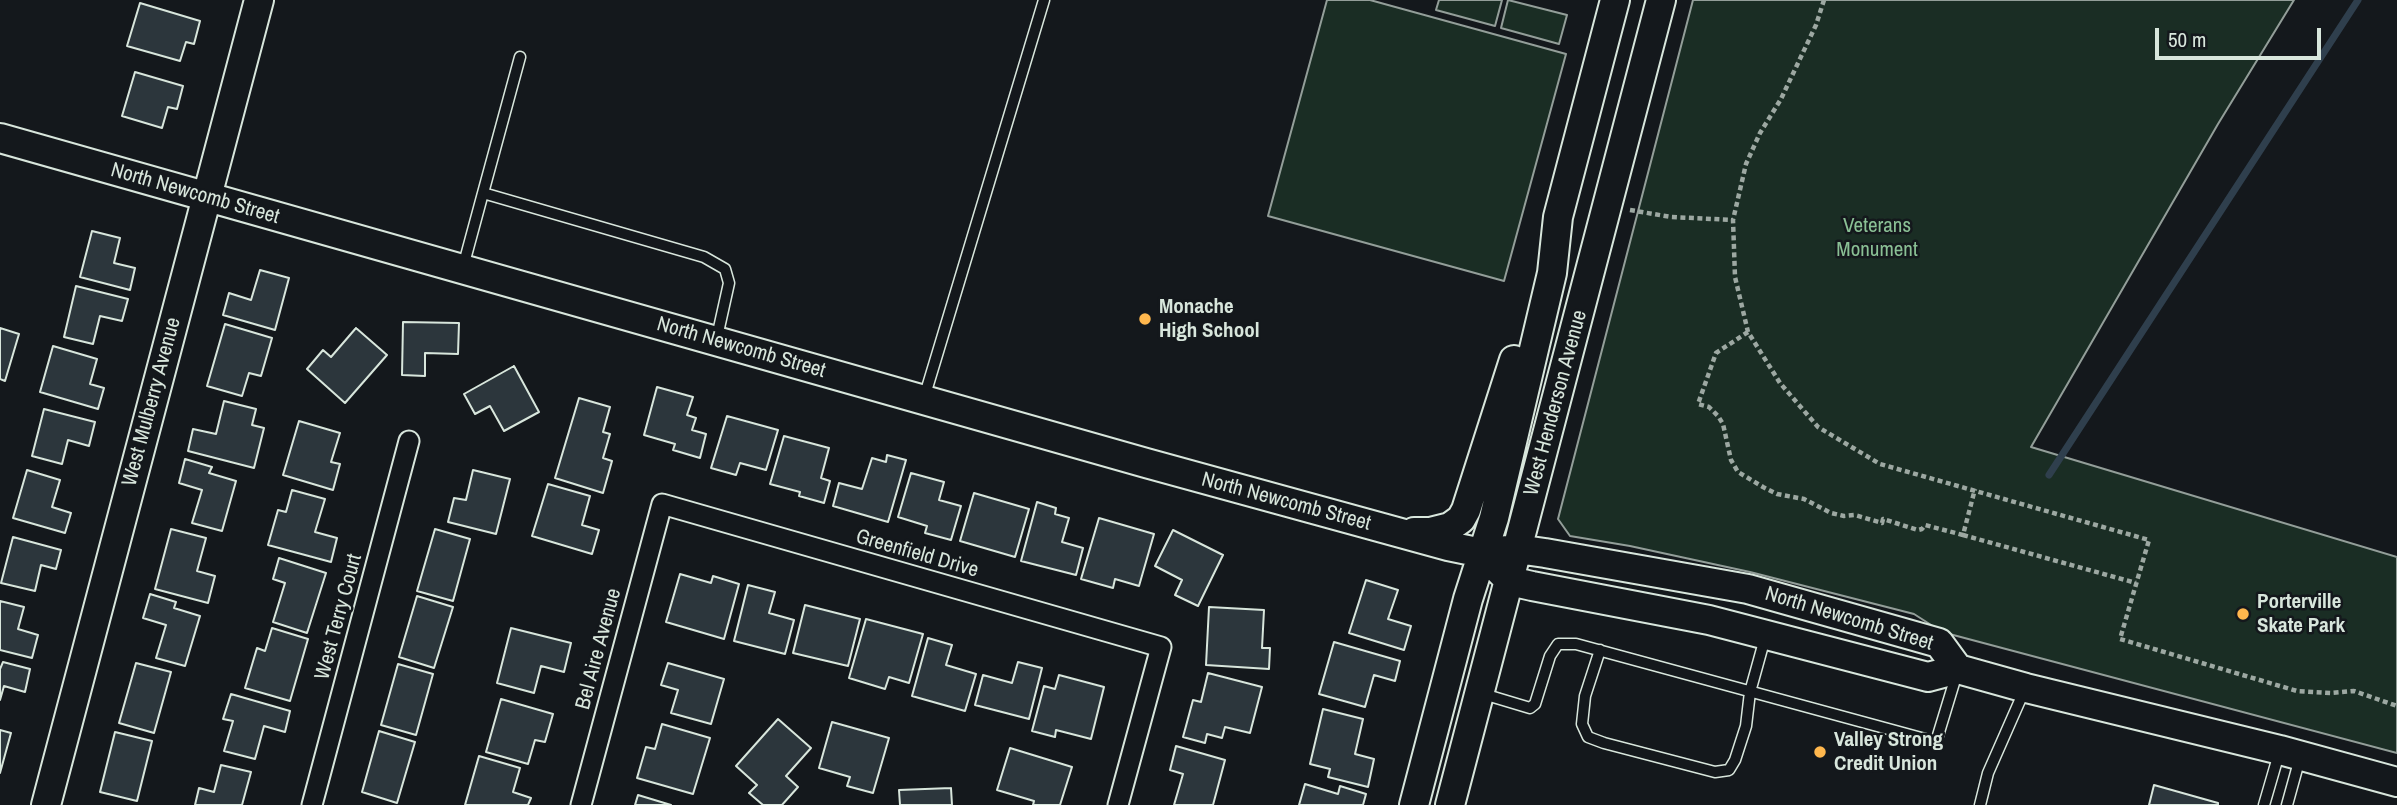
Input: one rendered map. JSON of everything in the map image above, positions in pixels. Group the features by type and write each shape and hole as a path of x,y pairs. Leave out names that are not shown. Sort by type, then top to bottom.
{"main road":[{"name":"West Mulberry Avenue","path":"46,805 259,0"},
{"name":"West Henderson Avenue","path":"1413,805 1468,599 1494,518 1552,273 1558,217 1615,0"},
{"name":"West Henderson Avenue","path":"1450,805 1661,0"},
{"name":"North Newcomb Street","path":"0,138 1398,532 1482,553 1517,549 1748,589 1938,643 1958,669"},
{"path":"1398,532 1430,532 1450,527 1461,519 1466,510 1558,217"},
{"name":"North Newcomb Street","path":"1482,553 1510,580 1709,620 1928,677 1958,669 2397,782"},
{"path":"1766,635 1801,625 1861,639 1903,632"}],"street":[{"name":"West Terry Court","path":"312,805 409,440"},
{"name":"Greenfield Drive","path":"662,504 1161,648 1118,805"},
{"name":"Bel Aire Avenue","path":"581,805 662,504"}],"lane":[{"path":"924,400 1044,0"},
{"path":"462,269 520,57"},
{"path":"483,192 704,257 725,269 729,283 716,341"},
{"path":"1600,650 1585,696 1581,724 1588,737 1715,772 1728,770 1735,760 1746,726 1750,692 1766,635"},
{"path":"1480,693 1530,708 1535,704 1550,656 1558,644 1576,643 1936,742 1958,669"},
{"path":"1980,805 1988,772 2026,688"},
{"path":"2264,805 2290,753"},
{"path":"2287,805 2290,753"}],"path":[{"path":"1824,0 1816,25 1781,99 1760,133 1746,164 1734,220 1735,276 1748,332 1780,383 1818,427 1880,464 2148,540 2120,639 2240,672 2297,691 2354,691 2397,706"},
{"path":"1608,203 1663,216 1734,220"},
{"path":"1748,332 1716,353 1698,404 1709,407 1723,424 1731,460 1738,472 1777,494 1804,499 1831,513 1855,515 1882,523 1883,519 1918,530 1925,525 2136,583"},
{"path":"1963,535 1975,489"}],"green space":[{"path":"1327,0 1370,0 1566,54 1504,281 1268,216"},
{"path":"1439,0 1502,0 1495,26 1436,10"},
{"path":"1508,0 1567,15 1559,44 1501,28"},
{"name":"Veterans Monument","path":"1693,0 2294,0 2218,124 2031,447 2397,557 2397,753 1942,632 1914,614 1750,572 1570,536 1558,519"}],"building":[{"path":"140,3 200,21 194,44 186,42 180,61 127,46"},
{"path":"135,72 183,86 177,109 168,107 162,128 122,116"},
{"path":"92,231 120,238 114,263 135,268 130,290 80,277"},
{"path":"260,270 289,278 275,330 223,315 229,293 251,300"},
{"path":"76,286 128,299 122,321 100,316 93,344 64,337"},
{"path":"403,322 459,323 458,354 425,353 425,376 402,375"},
{"path":"225,324 272,338 261,376 249,373 242,396 207,386"},
{"path":"0,328 19,334 5,381 0,379"},
{"path":"356,328 387,355 345,403 307,369 323,350 331,357"},
{"path":"53,346 97,359 90,384 104,388 98,409 40,392"},
{"path":"514,366 539,412 504,431 490,406 475,414 464,394"},
{"path":"657,387 693,397 687,415 696,418 692,430 706,434 700,458 673,450 675,444 644,435"},
{"path":"579,398 610,407 603,432 610,434 603,458 612,461 603,493 555,478"},
{"path":"224,401 256,409 252,425 264,428 254,468 188,451 193,429 216,434"},
{"path":"44,409 95,422 89,446 68,440 62,464 32,456"},
{"path":"727,416 778,430 766,470 740,463 736,475 711,468"},
{"path":"299,421 340,433 331,462 340,464 333,490 283,475"},
{"path":"784,436 829,448 821,478 830,481 824,503 799,496 800,492 770,484"},
{"path":"887,455 906,460 888,522 833,506 839,483 862,489 872,458 886,462"},
{"path":"185,459 212,467 209,473 236,481 222,531 192,523 202,490 179,483"},
{"path":"27,470 60,480 52,507 71,513 65,533 13,518"},
{"path":"473,470 510,479 496,534 448,522 454,498 466,500"},
{"path":"911,473 944,482 939,500 961,506 951,540 925,533 927,526 898,517"},
{"path":"548,484 590,496 582,525 599,530 592,554 532,536"},
{"path":"292,490 325,499 315,532 337,538 331,562 268,545 278,510 286,512"},
{"path":"974,493 1029,509 1015,557 960,541"},
{"path":"1037,502 1056,508 1055,514 1069,518 1062,542 1083,548 1076,575 1021,561"},
{"path":"1099,518 1154,534 1139,586 1115,579 1113,588 1081,579"},
{"path":"171,529 206,538 197,571 215,576 208,603 155,589"},
{"path":"435,529 470,539 453,601 417,591"},
{"path":"1173,530 1223,555 1198,606 1175,595 1182,580 1155,566"},
{"path":"13,537 61,550 56,569 41,565 35,591 1,583"},
{"path":"279,558 326,573 307,633 273,622 285,583 273,579"},
{"path":"680,574 711,583 713,576 739,584 724,639 666,622"},
{"path":"1366,580 1398,590 1388,619 1411,626 1404,650 1349,633"},
{"path":"748,585 775,592 769,613 794,620 785,654 734,641"},
{"path":"150,594 176,602 174,608 200,616 185,666 156,658 166,625 143,618"},
{"path":"417,596 453,607 434,668 399,657"},
{"path":"0,601 24,607 18,629 38,635 32,658 0,650"},
{"path":"805,605 860,619 848,666 793,653"},
{"path":"1209,607 1264,610 1262,648 1270,648 1269,669 1206,665"},
{"path":"866,619 923,634 909,683 889,677 885,689 849,678"},
{"path":"272,628 308,639 290,701 245,688 257,648 265,651"},
{"path":"511,628 571,643 564,672 541,666 534,693 497,683"},
{"path":"928,638 952,645 946,665 976,674 965,711 912,696"},
{"path":"1334,642 1400,661 1395,681 1374,675 1365,707 1319,694"},
{"path":"3,662 30,669 25,692 4,686 0,700 0,669"},
{"path":"1018,662 1042,668 1029,719 975,705 983,675 1012,683"},
{"path":"136,663 171,672 154,733 119,723"},
{"path":"668,663 724,679 711,724 671,713 678,690 661,685"},
{"path":"398,664 433,674 416,735 381,725"},
{"path":"1208,673 1262,687 1250,733 1225,727 1222,738 1207,734 1205,743 1183,737 1193,700 1201,702"},
{"path":"1059,675 1104,687 1091,739 1056,730 1055,737 1032,731 1044,686 1055,689"},
{"path":"231,694 290,711 285,732 264,726 255,759 224,751 233,721 223,719"},
{"path":"501,699 553,714 545,742 535,740 528,764 486,752"},
{"path":"1323,709 1363,719 1355,754 1374,759 1368,787 1328,777 1330,769 1310,764"},
{"path":"778,719 811,748 786,776 798,787 782,805 763,805 749,793 757,785 736,766"},
{"path":"832,722 889,738 873,793 847,786 850,777 819,768"},
{"path":"662,724 710,738 693,794 637,778 646,747 655,749"},
{"path":"0,730 11,733 0,773"},
{"path":"379,731 415,742 397,803 362,792"},
{"path":"115,732 152,741 137,801 100,792"},
{"path":"1176,746 1225,760 1213,805 1174,805 1183,774 1170,770"},
{"path":"1010,748 1072,767 1060,805 1033,805 1034,801 997,790"},
{"path":"479,756 520,768 513,792 531,798 528,805 465,805"},
{"path":"221,765 251,772 242,805 195,805 199,788 214,792"},
{"path":"1305,784 1338,794 1340,786 1366,794 1363,805 1299,805"},
{"path":"2154,785 2218,803 2218,805 2149,805"},
{"path":"951,788 952,805 900,805 899,790"},
{"path":"638,795 671,805 635,805"}],"waterway":[{"path":"2049,475 2358,0"}],"place":[{"name":"Monache High School","path":"1145,319"},
{"name":"Porterville Skate Park","path":"2243,614"},
{"name":"Valley Strong Credit Union","path":"1820,752"}]}
